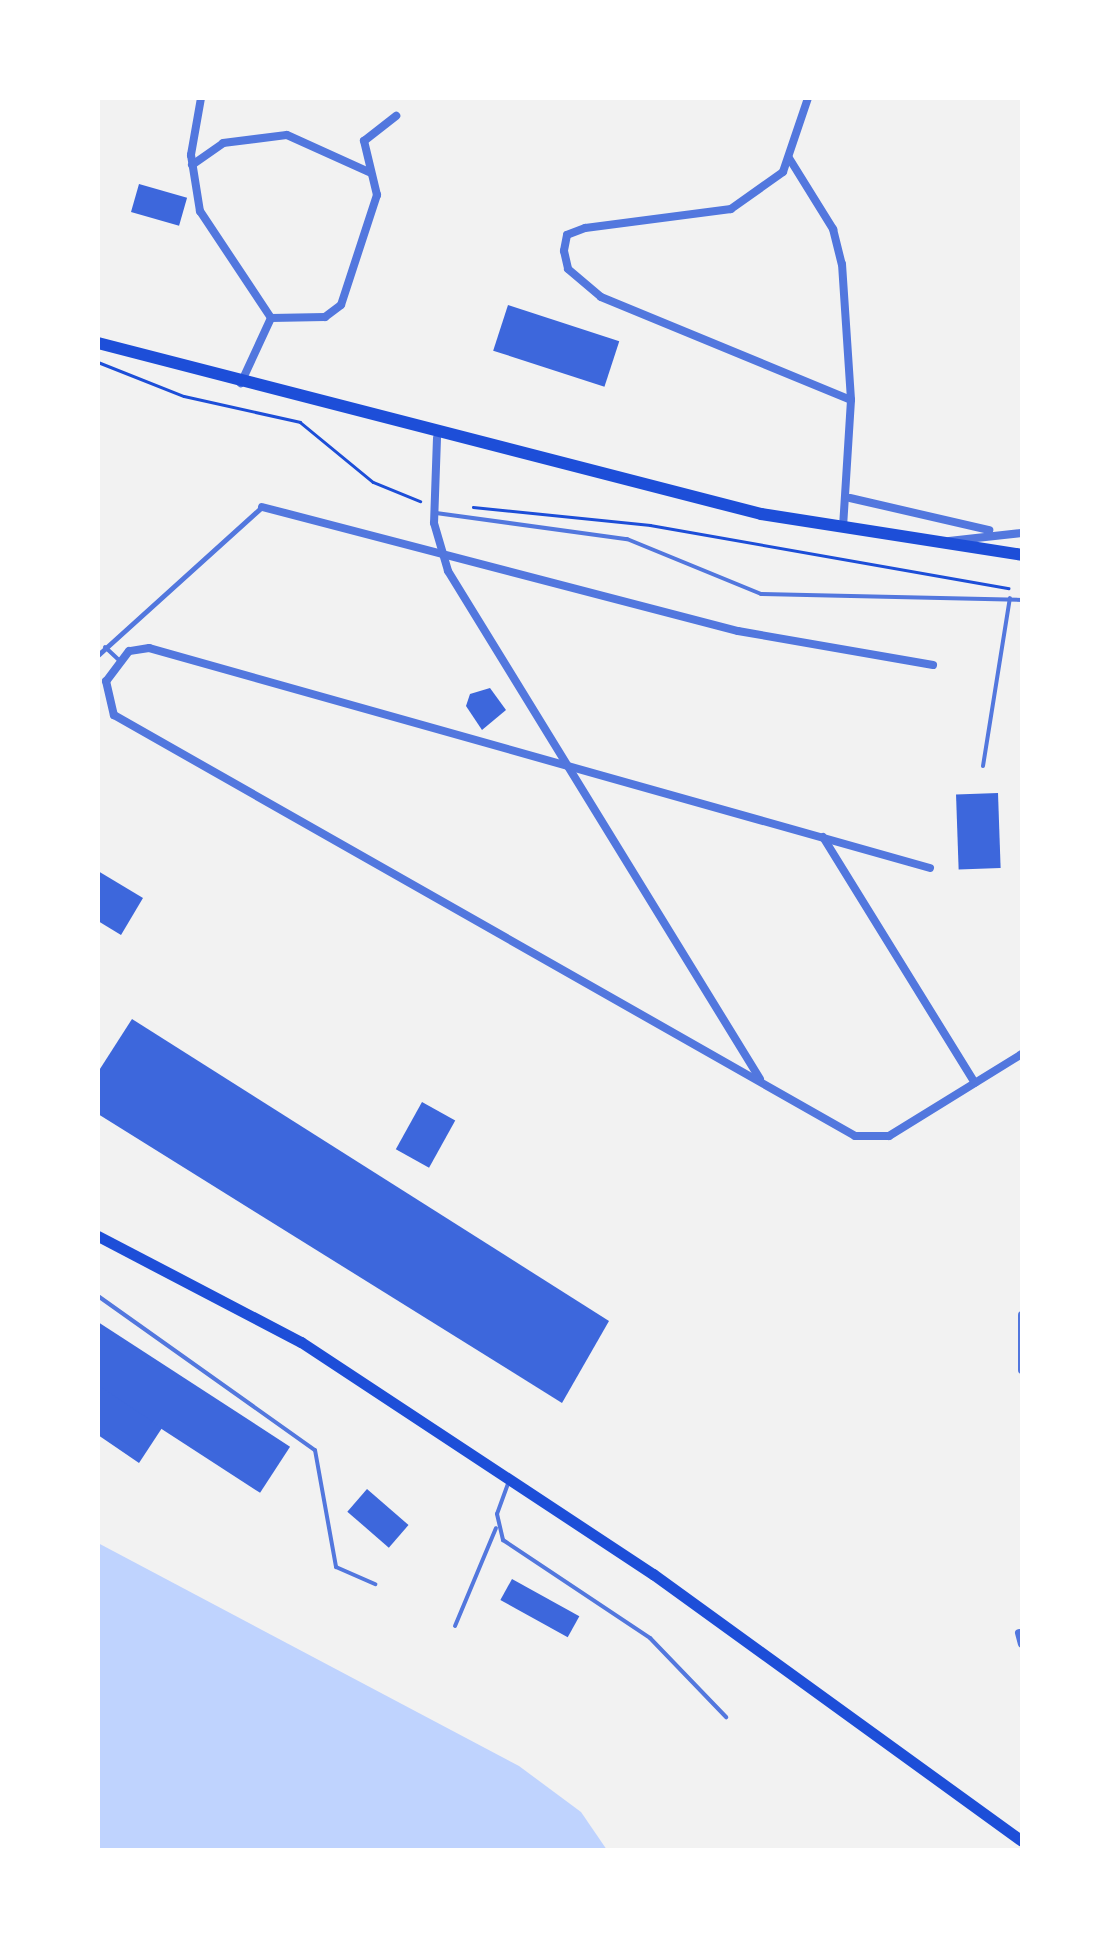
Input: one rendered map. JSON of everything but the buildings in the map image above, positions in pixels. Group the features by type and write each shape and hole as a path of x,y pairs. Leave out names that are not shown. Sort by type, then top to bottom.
{"highway":[{"path":"98,343 437,438 843,528 1022,555"}],"main road":[{"path":"98,1236 228,1297 509,1481 1022,1841"}],"street":[{"path":"200,98 192,165 200,212 271,318"},
{"path":"808,98 789,158 731,209 567,235 568,269 601,296 851,400"},
{"path":"271,318 325,317 341,305 376,196 364,141 396,116"},
{"path":"192,165 223,143 287,136 372,173"},
{"path":"789,158 833,229 851,400 850,498 843,528"},
{"path":"241,383 271,318"},
{"path":"437,438 434,513 440,555 762,1083"},
{"path":"850,498 990,530 1022,533"},
{"path":"98,655 262,508 738,631 932,665"},
{"path":"946,543 990,530"},
{"path":"930,868 149,648 119,660 103,694 114,715 762,1083 872,1139 1022,1054"},
{"path":"822,837 975,1084"},
{"path":"1022,1314 1022,1370"},
{"path":"1018,1633 1022,1644"}],"lane":[{"path":"434,513 627,539 761,594 1022,600"},
{"path":"983,766 1010,598"},
{"path":"105,646 119,660"},
{"path":"98,1296 315,1450 336,1567 375,1584"},
{"path":"455,1626 496,1528 509,1481"},
{"path":"496,1528 650,1638 726,1717"}],"path":[{"path":"98,362 184,396 290,417 395,495 435,503 650,525 1022,590"}],"water":[{"path":"98,1543 519,1766 581,1812 607,1850 98,1850"}]}
